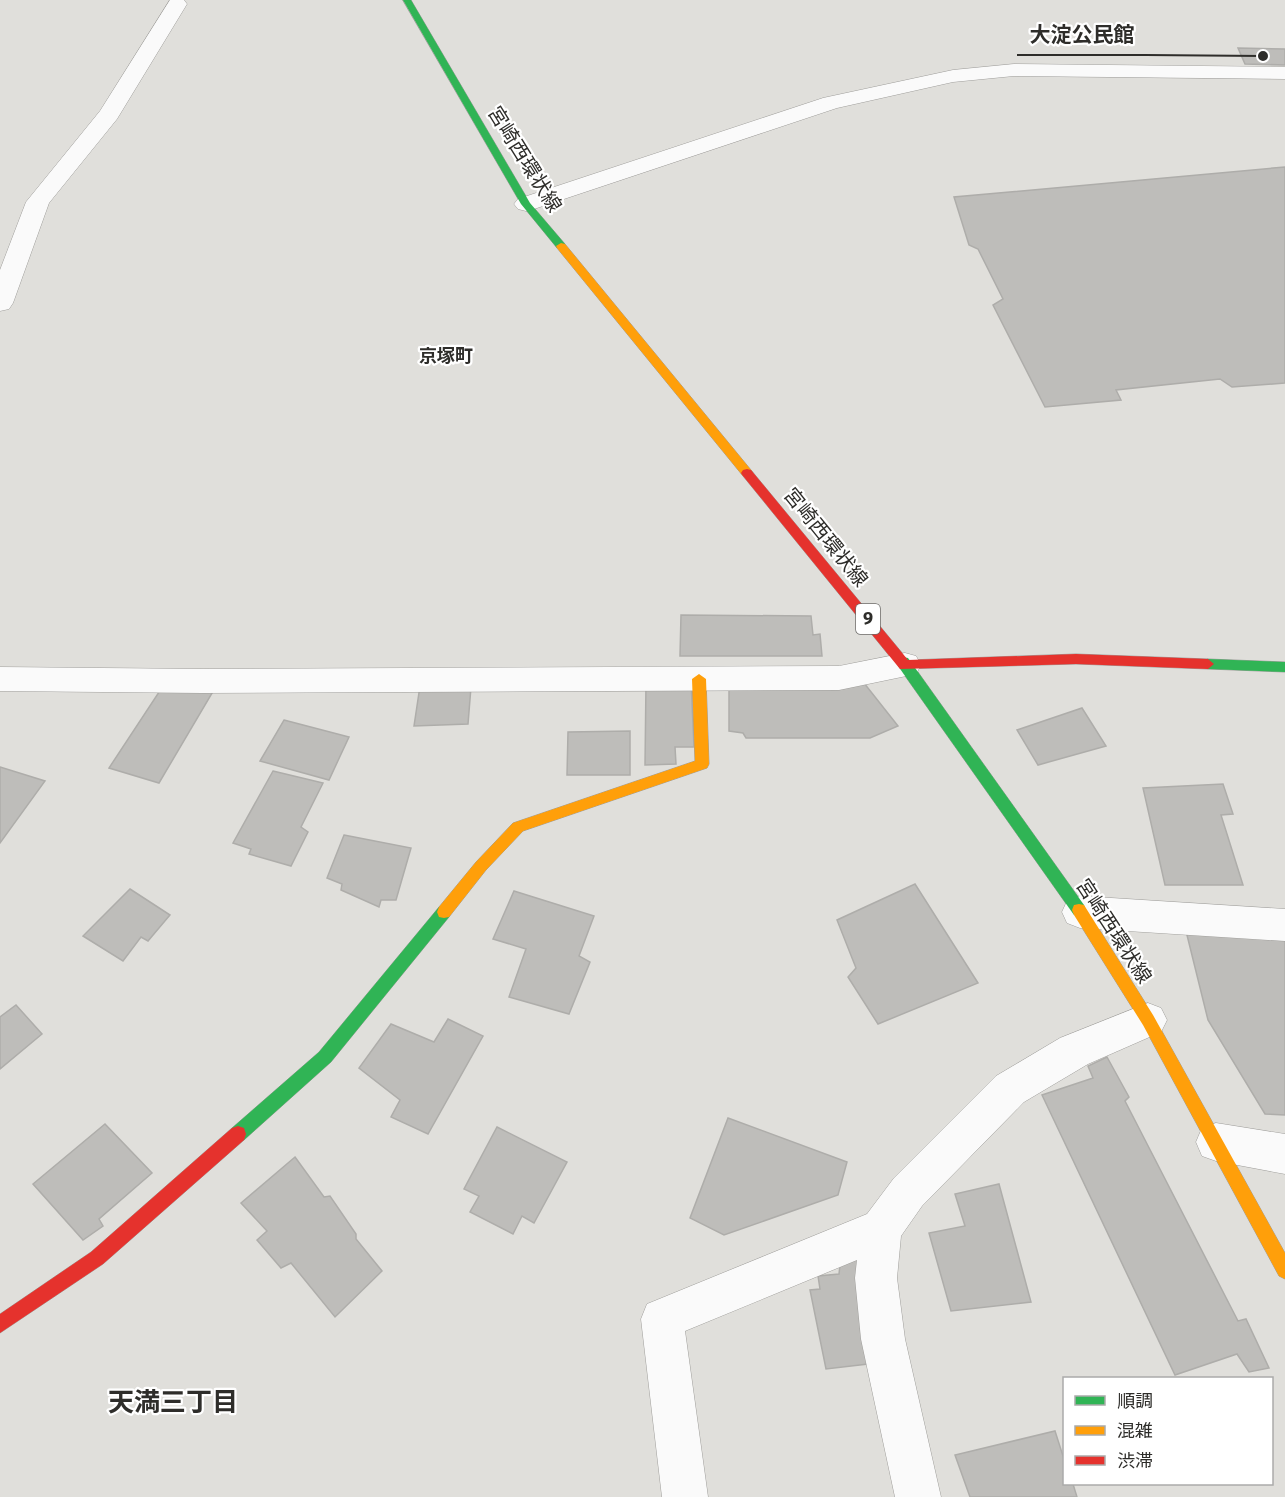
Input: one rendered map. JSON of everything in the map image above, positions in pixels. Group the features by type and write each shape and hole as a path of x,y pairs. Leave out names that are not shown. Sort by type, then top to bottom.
{"main road":[{"name":"宮崎西環状線","path":"406,0 526,204 905,665 1080,912 1148,1020 1285,1270"},
{"path":"905,665 1076,659 1285,667"},
{"path":"0,1324 97,1258 326,1057 481,866 518,827 702,764 699,679"}],"street":[{"path":"0,303 38,202 109,114 177,4"},
{"path":"526,204 831,103 953,76 1014,70 1285,73"},
{"path":"0,679 203,681 420,678 839,678 905,665"},
{"path":"1080,912 1285,925"},
{"path":"918,1497 883,1339 876,1278 881,1229 908,1192 1010,1089 1074,1051 1148,1020"},
{"path":"1216,1142 1285,1154"},
{"path":"685,1497 662,1319 881,1229"}],"building":[{"path":"1238,48 1285,49 1285,65 1245,64"},
{"path":"1285,167 1285,383 1232,387 1220,379 1116,390 1121,400 1045,407 993,305 1003,299 978,249 969,245 954,197"},
{"path":"681,615 811,616 813,635 820,634 822,656 680,656"},
{"path":"691,682 694,747 675,747 676,764 645,765 646,683"},
{"path":"165,683 218,683 159,783 109,768"},
{"path":"729,683 864,683 898,726 870,738 746,738 743,733 729,731"},
{"path":"420,686 471,687 468,724 414,726"},
{"path":"1082,708 1106,746 1038,765 1017,730"},
{"path":"284,720 349,737 329,780 260,761"},
{"path":"630,731 630,775 567,775 568,732"},
{"path":"0,767 45,781 0,843"},
{"path":"273,771 323,783 301,827 308,832 291,866 249,854 251,849 233,843"},
{"path":"1223,784 1233,814 1221,815 1243,885 1165,885 1143,788"},
{"path":"344,835 411,848 396,900 381,900 379,907 341,890 342,884 327,878"},
{"path":"915,884 978,983 878,1024 848,977 856,968 837,920"},
{"path":"130,889 170,915 148,941 141,937 123,961 83,936"},
{"path":"514,891 594,916 579,956 590,962 569,1014 509,997 526,949 493,939"},
{"path":"1185,927 1285,929 1285,1115 1265,1114 1208,1020"},
{"path":"16,1005 42,1034 0,1069 0,1017"},
{"path":"448,1019 483,1036 428,1134 391,1117 400,1100 359,1068 391,1024 434,1042"},
{"path":"1107,1057 1129,1097 1125,1101 1238,1321 1246,1319 1269,1368 1249,1372 1237,1354 1175,1375 1042,1095 1093,1078 1088,1066"},
{"path":"728,1118 847,1162 838,1195 724,1235 690,1218"},
{"path":"105,1124 152,1173 99,1219 103,1226 83,1240 33,1184"},
{"path":"497,1127 567,1162 534,1223 522,1216 513,1234 470,1212 479,1196 464,1189"},
{"path":"295,1157 324,1197 330,1196 356,1234 356,1239 382,1271 335,1317 291,1263 281,1268 257,1240 267,1231 241,1203"},
{"path":"999,1184 1031,1302 951,1311 929,1233 965,1226 955,1194"},
{"path":"872,1253 885,1362 826,1369 810,1290 820,1289 818,1276 839,1274 841,1256"},
{"path":"1055,1431 1063,1456 1063,1485 1073,1485 1077,1497 970,1497 955,1455"}],"traffic: fast":[{"path":"407,0 526,204 561,246"},
{"path":"903,662 1079,910"},
{"path":"1208,664 1285,667"},
{"path":"238,1134 325,1057 444,912"}],"traffic: slow":[{"path":"561,246 747,473"},
{"path":"444,912 481,866 518,827 702,764 699,679"},
{"path":"1079,910 1148,1020 1285,1270"}],"traffic: jam":[{"path":"747,473 903,662"},
{"path":"905,665 1076,659 1208,664"},
{"path":"0,1324 97,1258 238,1134"}],"place":[{"name":"大淀公民館","path":"1263,56"}],"district":[{"name":"京塚町","path":"446,356"},
{"name":"天満三丁目","path":"173,1402"}]}
